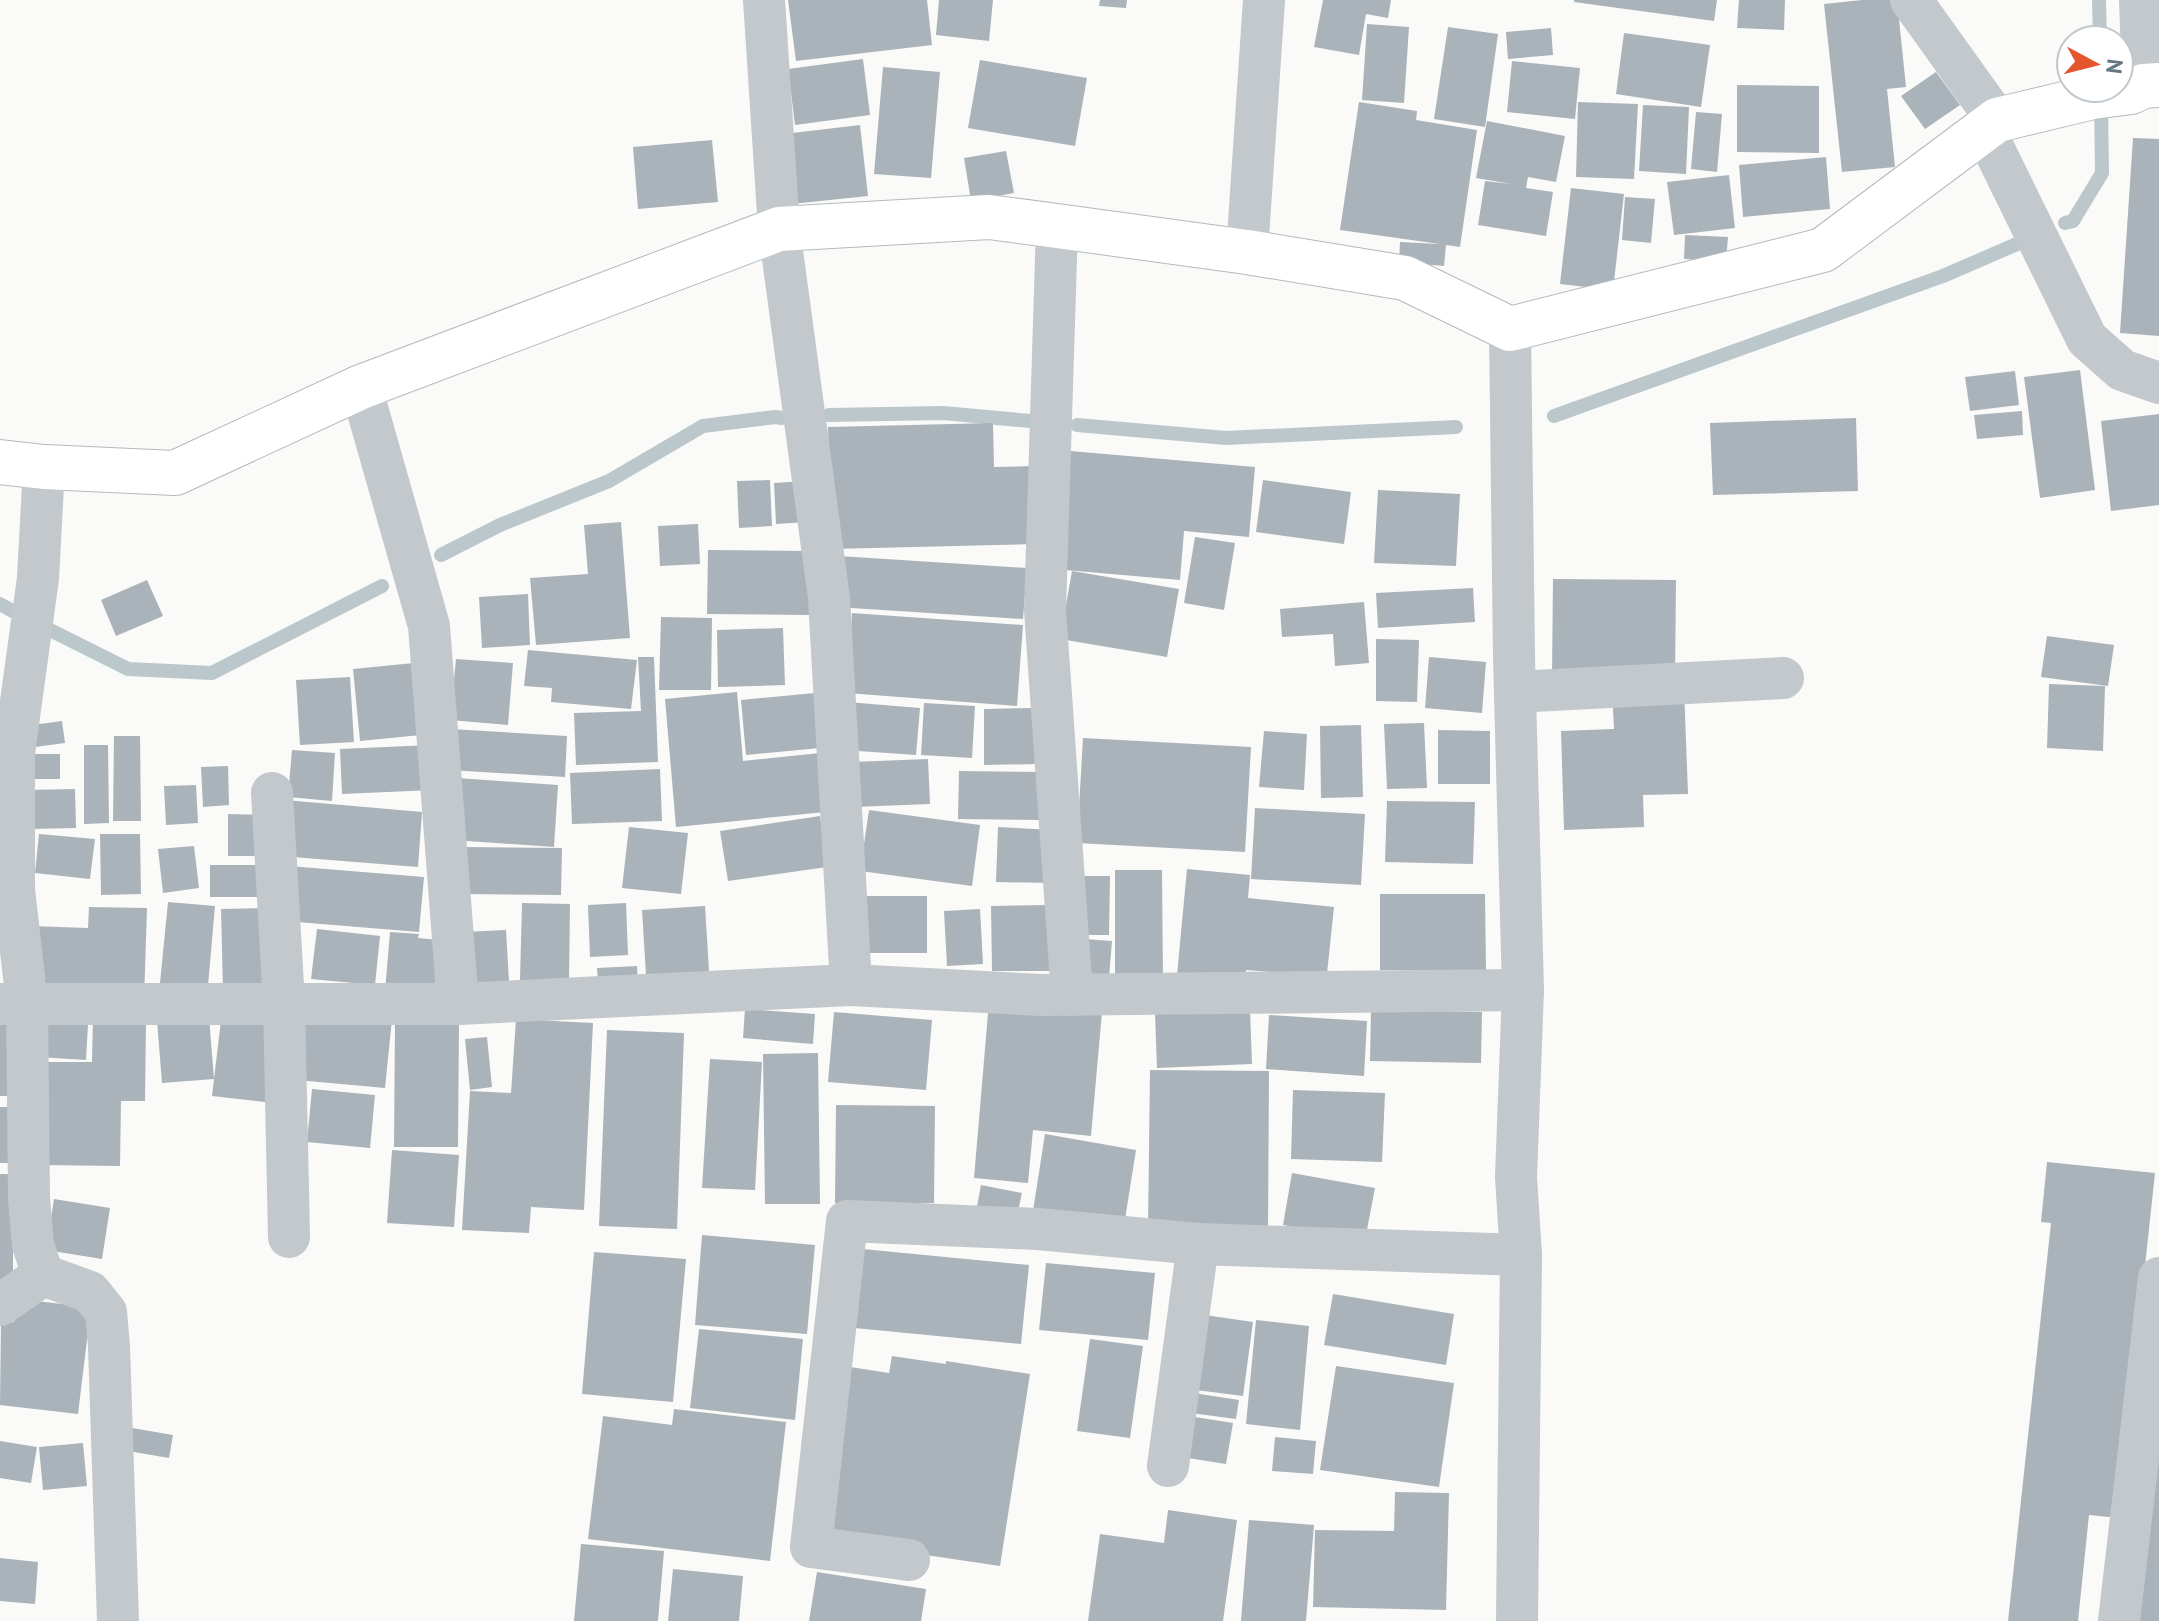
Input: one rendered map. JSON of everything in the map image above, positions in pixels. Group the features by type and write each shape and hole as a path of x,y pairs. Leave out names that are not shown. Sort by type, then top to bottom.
{"street":[{"path":"764,0 779,229 829,598 851,985"},
{"path":"1247,252 1264,0"},
{"path":"1911,0 1991,124 2087,339 2122,370 2159,383"},
{"path":"2135,56 2140,0"},
{"path":"0,462 175,473 361,387 779,229 989,217 1057,226 1405,278 1510,329 1823,250 1991,124 2074,104"},
{"path":"1057,226 1045,610 1072,995"},
{"path":"1510,329 1523,990 1516,1177 1521,1255 1517,1621"},
{"path":"361,387 429,626 458,1004"},
{"path":"43,1275 33,1245 13,1004 14,753 38,578 44,467"},
{"path":"1515,692 1783,678"},
{"path":"272,793 284,1004 289,1237"},
{"path":"13,1004 458,1004 851,985 1072,995 1523,990"},
{"path":"909,1560 811,1547 847,1221 1038,1229 1198,1244 1521,1255"},
{"path":"1168,1466 1198,1244"},
{"path":"0,1305 43,1275"},
{"path":"43,1275 90,1292 106,1312 118,1621"},
{"path":"2119,1621 2159,1278"}],"building":[{"path":"788,0 927,0 932,45 796,61"},
{"path":"939,0 993,0 989,41 936,35"},
{"path":"1100,0 1127,0 1126,8 1099,6"},
{"path":"1323,0 1391,0 1388,18 1366,14 1359,55 1314,47"},
{"path":"1574,0 1717,0 1714,21"},
{"path":"1739,0 1785,0 1784,30 1737,28"},
{"path":"1897,0 1906,87 1887,89 1895,167 1842,172 1824,4"},
{"path":"1367,24 1409,27 1404,103 1362,100"},
{"path":"1448,27 1498,34 1485,127 1434,119"},
{"path":"1551,28 1553,55 1508,59 1506,32"},
{"path":"1624,33 1710,45 1701,107 1616,94"},
{"path":"863,59 870,115 795,125 788,69"},
{"path":"980,60 1087,78 1075,146 968,128"},
{"path":"1512,61 1580,68 1575,119 1507,112"},
{"path":"883,67 940,72 931,178 874,174"},
{"path":"1936,72 1960,105 1925,129 1901,96"},
{"path":"1737,85 1819,86 1819,153 1737,152"},
{"path":"1359,102 1417,111 1416,120 1477,130 1460,247 1446,245 1444,266 1399,262 1400,242 1440,244 1340,230"},
{"path":"1578,102 1638,104 1634,179 1576,177"},
{"path":"1643,105 1689,107 1686,174 1639,171"},
{"path":"1696,112 1722,114 1717,172 1691,169"},
{"path":"1487,121 1565,136 1556,182 1528,177 1526,188 1553,192 1546,236 1478,225 1485,181 1512,184 1476,178"},
{"path":"860,125 868,196 792,204 784,134"},
{"path":"2133,138 2159,139 2159,336 2120,333"},
{"path":"712,140 718,202 638,209 633,147"},
{"path":"1006,151 1014,193 971,201 964,158"},
{"path":"1826,157 1830,209 1743,217 1739,165"},
{"path":"1729,175 1735,228 1674,235 1667,182"},
{"path":"1571,188 1624,194 1613,290 1560,284"},
{"path":"1625,197 1655,199 1651,243 1622,240"},
{"path":"1685,235 1728,237 1726,261 1684,259"},
{"path":"2080,370 2095,490 2040,498 2024,377"},
{"path":"2015,371 2019,405 1970,411 1965,377"},
{"path":"2022,411 2023,435 1977,439 1974,415"},
{"path":"2159,414 2159,505 2111,511 2101,421"},
{"path":"1856,418 1858,491 1713,495 1710,423"},
{"path":"993,423 994,467 1034,466 1036,544 831,549 828,427"},
{"path":"1059,450 1255,467 1249,537 1184,531 1180,580 1054,569"},
{"path":"770,480 772,526 739,528 737,481"},
{"path":"1263,480 1351,492 1344,544 1256,532"},
{"path":"804,481 806,522 776,524 774,483"},
{"path":"1378,490 1460,494 1456,566 1374,563"},
{"path":"621,522 630,638 536,645 530,578 588,574 584,525"},
{"path":"698,524 700,564 660,566 658,526"},
{"path":"1195,537 1235,543 1224,610 1184,603"},
{"path":"708,550 809,551 809,615 707,614"},
{"path":"839,556 1027,568 1023,619 836,607"},
{"path":"1072,571 1179,589 1167,657 1060,639"},
{"path":"1553,579 1676,580 1675,677 1552,675"},
{"path":"147,580 163,616 116,636 101,600"},
{"path":"1473,588 1475,622 1378,628 1376,593"},
{"path":"528,594 530,645 482,648 479,597"},
{"path":"1364,602 1369,663 1335,666 1333,634 1282,637 1280,609"},
{"path":"852,613 1023,625 1017,706 847,693"},
{"path":"661,617 712,618 711,690 659,690"},
{"path":"783,628 785,685 718,687 717,630"},
{"path":"2047,636 2114,645 2108,686 2041,677"},
{"path":"1376,639 1419,640 1417,702 1376,701"},
{"path":"528,650 637,660 631,709 551,702 552,688 524,686"},
{"path":"638,657 654,657 658,762 576,765 574,713 641,711"},
{"path":"1429,657 1486,662 1482,713 1425,708"},
{"path":"456,659 513,663 508,725 450,720"},
{"path":"424,662 431,734 360,741 353,669"},
{"path":"350,677 354,742 300,745 296,680"},
{"path":"2049,684 2105,686 2103,751 2047,748"},
{"path":"1684,688 1688,794 1643,795 1644,827 1564,830 1561,731 1614,729 1612,691"},
{"path":"737,692 743,761 820,753 825,812 676,827 665,699"},
{"path":"815,693 820,748 746,755 741,700"},
{"path":"847,702 920,708 916,755 844,750"},
{"path":"924,703 975,706 972,758 921,755"},
{"path":"1035,708 1036,764 984,765 984,709"},
{"path":"62,721 65,743 27,748 25,726"},
{"path":"1424,723 1427,788 1387,789 1384,724"},
{"path":"1361,725 1363,797 1321,798 1320,726"},
{"path":"451,729 567,736 565,777 449,770"},
{"path":"1438,730 1490,731 1490,784 1438,784"},
{"path":"1264,731 1307,734 1304,790 1259,787"},
{"path":"114,736 140,736 141,821 113,821"},
{"path":"1083,738 1251,747 1245,852 1077,843"},
{"path":"84,745 108,745 109,823 84,824"},
{"path":"431,745 433,790 342,794 340,749"},
{"path":"292,750 335,753 332,801 288,797"},
{"path":"31,754 60,754 60,779 31,779"},
{"path":"928,759 930,804 853,807 852,762"},
{"path":"228,766 229,805 203,807 201,767"},
{"path":"660,769 662,821 572,824 570,773"},
{"path":"959,771 1045,772 1044,820 958,819"},
{"path":"457,778 558,785 554,847 453,840"},
{"path":"196,785 198,823 166,825 164,786"},
{"path":"75,789 76,828 29,829 27,790"},
{"path":"285,800 422,812 418,867 280,856"},
{"path":"1387,801 1475,802 1473,864 1385,862"},
{"path":"1255,808 1365,814 1361,885 1251,879"},
{"path":"869,810 980,825 972,886 860,871"},
{"path":"228,814 269,815 268,856 228,856"},
{"path":"820,816 827,867 728,881 720,831"},
{"path":"629,827 688,833 681,894 622,888"},
{"path":"998,827 1053,830 1051,883 996,882"},
{"path":"39,834 95,839 90,879 35,873"},
{"path":"100,834 140,834 141,894 101,895"},
{"path":"194,846 199,888 163,893 158,849"},
{"path":"463,847 562,848 561,895 462,894"},
{"path":"210,865 259,865 259,897 210,897"},
{"path":"289,866 424,877 419,932 285,921"},
{"path":"1187,869 1250,875 1248,898 1334,907 1326,983 1295,974 1246,970 1245,981 1177,975"},
{"path":"1115,870 1162,870 1163,982 1115,982"},
{"path":"1079,876 1110,876 1109,935 1077,935"},
{"path":"1380,894 1485,894 1486,970 1380,970"},
{"path":"867,896 927,896 927,953 866,953"},
{"path":"168,902 215,906 207,997 159,993"},
{"path":"522,903 570,904 569,980 520,980"},
{"path":"626,903 628,955 590,957 588,905"},
{"path":"1049,905 1050,971 992,971 991,906"},
{"path":"705,906 710,987 647,992 642,910"},
{"path":"89,907 147,908 144,1001 36,998 30,926 88,928"},
{"path":"266,908 268,990 223,991 221,909"},
{"path":"980,909 983,964 947,966 944,911"},
{"path":"317,929 380,936 375,985 311,979"},
{"path":"506,930 510,999 467,1001 463,932"},
{"path":"390,932 419,934 418,938 438,940 434,995 385,991"},
{"path":"1084,939 1112,941 1108,990 1080,987"},
{"path":"637,966 638,994 599,996 597,968"},
{"path":"989,1002 1102,1012 1091,1136 1033,1130 1028,1183 974,1178"},
{"path":"745,1009 815,1014 813,1044 743,1038"},
{"path":"305,1010 392,1019 385,1088 297,1080"},
{"path":"1250,1010 1252,1064 1157,1068 1155,1013"},
{"path":"1371,1010 1482,1012 1481,1063 1370,1061"},
{"path":"222,1012 283,1018 274,1103 212,1096"},
{"path":"834,1012 932,1020 926,1090 828,1082"},
{"path":"1269,1015 1367,1021 1364,1076 1266,1069"},
{"path":"93,1017 146,1019 145,1101 121,1101 120,1166 40,1165 42,1062 92,1062"},
{"path":"209,1017 214,1079 162,1083 157,1021"},
{"path":"516,1019 593,1023 584,1210 531,1207 529,1233 462,1230 470,1091 511,1093"},
{"path":"41,1021 88,1024 86,1060 38,1057"},
{"path":"395,1021 459,1021 458,1147 394,1147"},
{"path":"0,1022 17,1022 16,1096 0,1096"},
{"path":"607,1030 684,1033 677,1229 599,1226"},
{"path":"487,1037 492,1087 470,1090 465,1039"},
{"path":"818,1053 820,1204 765,1204 763,1054"},
{"path":"710,1059 762,1062 755,1190 702,1188"},
{"path":"1150,1070 1269,1071 1268,1230 1148,1230"},
{"path":"312,1089 375,1095 370,1148 307,1142"},
{"path":"1293,1090 1385,1093 1382,1162 1291,1159"},
{"path":"836,1105 935,1106 934,1203 835,1203"},
{"path":"0,1107 15,1107 16,1163 0,1163"},
{"path":"1045,1134 1136,1150 1123,1232 1032,1217"},
{"path":"392,1150 459,1155 454,1227 387,1223"},
{"path":"2047,1162 2155,1173 2118,1518 2089,1515 2078,1621 2008,1621 2051,1223 2041,1222"},
{"path":"1292,1173 1375,1188 1365,1240 1283,1225"},
{"path":"0,1174 13,1174 13,1281 0,1281"},
{"path":"981,1185 1022,1193 1016,1220 976,1212"},
{"path":"54,1199 110,1208 102,1259 46,1250"},
{"path":"702,1235 815,1245 807,1334 695,1325"},
{"path":"852,1248 1029,1265 1021,1344 844,1327"},
{"path":"594,1252 686,1259 673,1402 582,1394"},
{"path":"1046,1263 1155,1273 1148,1340 1039,1330"},
{"path":"1333,1294 1454,1314 1446,1365 1324,1345"},
{"path":"17,1299 91,1307 78,1414 0,1405 1,1321 14,1322"},
{"path":"1198,1314 1253,1322 1243,1396 1188,1389"},
{"path":"1256,1320 1309,1326 1300,1430 1246,1424"},
{"path":"699,1329 803,1339 795,1420 690,1408"},
{"path":"1090,1339 1143,1346 1130,1438 1077,1431"},
{"path":"892,1356 1030,1374 1000,1566 818,1539 844,1366 889,1373"},
{"path":"1336,1366 1454,1383 1439,1487 1320,1470"},
{"path":"1187,1392 1239,1400 1236,1419 1183,1412"},
{"path":"674,1409 786,1422 770,1561 588,1539 603,1416 672,1425"},
{"path":"2159,1413 2159,1621 2137,1621"},
{"path":"1182,1415 1233,1423 1226,1464 1175,1456"},
{"path":"132,1428 173,1435 169,1458 128,1451"},
{"path":"1275,1437 1316,1441 1313,1474 1272,1471"},
{"path":"0,1441 37,1447 31,1483 0,1478"},
{"path":"83,1443 87,1486 43,1490 39,1447"},
{"path":"1395,1492 1449,1493 1446,1610 1313,1607 1315,1530 1394,1531"},
{"path":"1168,1510 1237,1520 1223,1621 1088,1621 1100,1534 1164,1543"},
{"path":"1249,1520 1314,1525 1306,1621 1241,1621"},
{"path":"581,1544 664,1551 658,1621 574,1621"},
{"path":"0,1558 38,1562 35,1604 0,1601"},
{"path":"673,1569 743,1576 739,1621 668,1621"},
{"path":"817,1572 926,1589 921,1621 809,1621"}],"waterway":[{"path":"2099,0 2100,24"},
{"path":"2065,223 2073,221 2102,173 2101,104"},
{"path":"1554,416 1943,276 2017,244"},
{"path":"829,415 943,413 1030,421"},
{"path":"441,555 500,525 609,481 703,426 782,418"},
{"path":"1077,425 1226,438 1456,427"},
{"path":"48,629 128,669 212,673 382,586"},
{"path":"0,604 18,614"}]}
